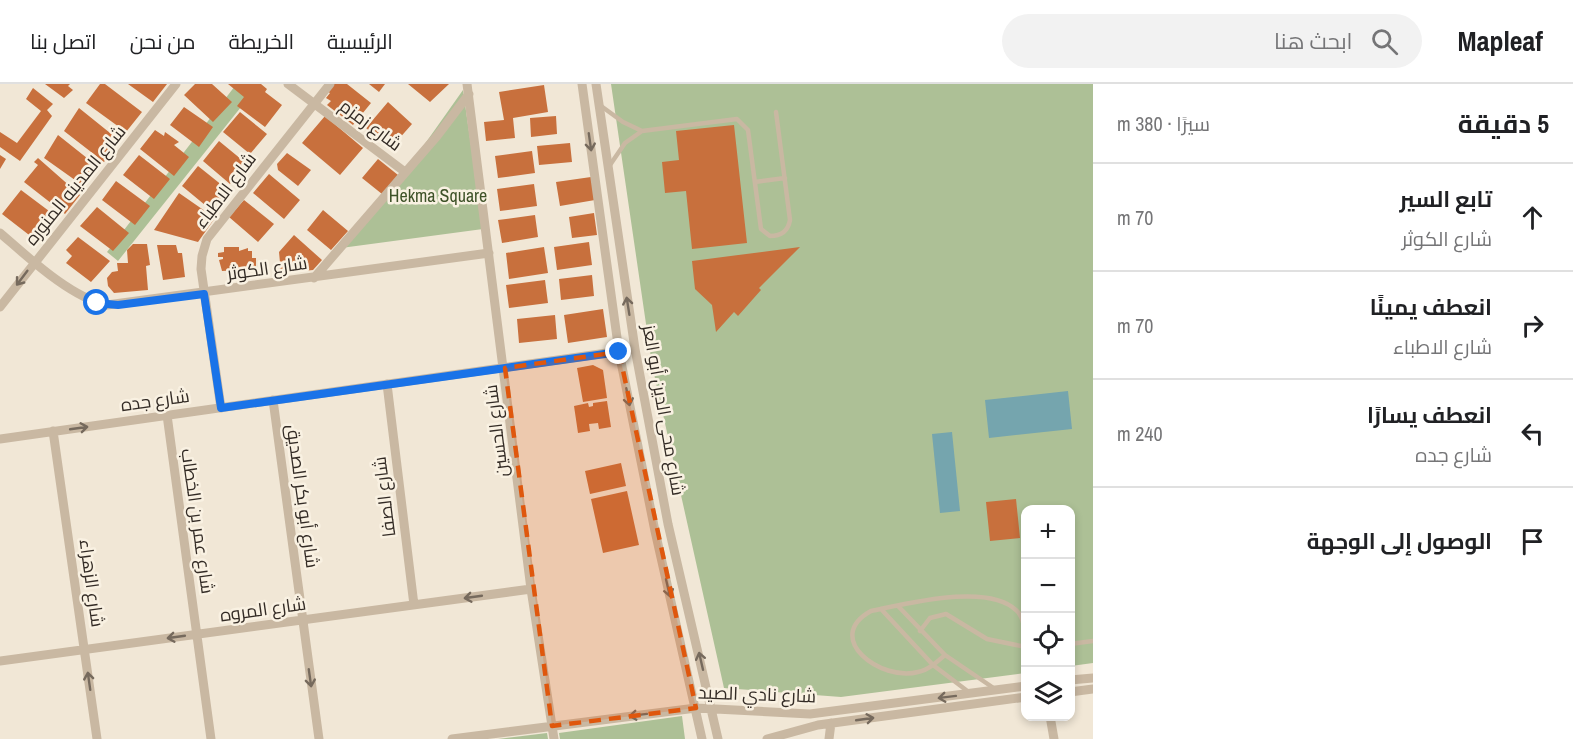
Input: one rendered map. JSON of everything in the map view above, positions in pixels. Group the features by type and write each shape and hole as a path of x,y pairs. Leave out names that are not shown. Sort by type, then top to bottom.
{"street":[{"name":"شارع المدينه المنوره","path":"0,307 176,84"},
{"name":"شارع زمزم","path":"288,84 405,172"},
{"name":"شارع الاطباء","path":"221,408 201,261 207,239 330,84"},
{"name":"شارع الحسين","path":"467,84 531,589 554,739"},
{"name":"شارع محى الدين أبو العز","path":"582,84 619,352 655,531 702,739"},
{"name":"شارع محى الدين أبو العز","path":"596,84 635,349 668,524 718,739"},
{"path":"314,278 469,94"},
{"name":"شارع الكوثر","path":"0,233 34,262 87,299 107,305 204,294 489,253"},
{"name":"شارع جده","path":"0,439 635,349"},
{"name":"شارع الصفا","path":"387,384 414,605"},
{"name":"شارع أبو بكر الصديق","path":"273,400 319,739"},
{"name":"شارع عمر بن الخطاب","path":"167,415 211,739"},
{"name":"شارع الزهراء","path":"53,431 97,739"},
{"name":"شارع المروه","path":"0,661 531,589"},
{"path":"1075,680 1093,678"},
{"name":"شارع نادي الصيد","path":"452,739 696,708 712,707 810,714 1021,687"},
{"path":"1075,691 1093,689"},
{"name":"شارع نادي الصيد","path":"767,739 831,723 1021,698"},
{"path":"1051,721 1054,739"},
{"path":"829,739 831,723"}],"lane":[{"path":"598,103 614,117 642,131"},
{"path":"608,171 625,143 642,131 731,119 742,121 748,130 761,229 771,236 782,234 789,226 776,112"},
{"path":"754,182 785,178"},
{"path":"945,655 933,665 919,672 893,672 866,661 859,654 854,645 856,624 862,616 881,609 965,597 993,598 1017,611 1021,618"},
{"path":"897,606 945,655 997,690"},
{"path":"881,609 933,665 971,694"},
{"path":"920,631 930,618 946,614 987,639 1021,646"},
{"path":"1075,643 1093,641"}],"highlighted area":[{"path":"619,352 696,708 552,726 505,368"}],"green space":[{"path":"611,84 1093,84 1093,663 1075,665 1075,505 1021,505 1021,674 841,697 724,688 652,365"},
{"path":"235,86 249,97 118,261 107,252"},
{"name":"Hekma Square","path":"463,90 483,229 341,248 405,172"},
{"path":"682,716 685,739 560,739 559,733"},
{"path":"547,733 548,739 498,739"}],"water":[{"path":"1068,391 1072,429 989,438 985,400"},
{"path":"952,432 960,511 940,513 932,434"}],"building":[{"path":"45,84 70,84 68,86 73,90 64,98"},
{"path":"100,84 105,84 142,112 126,132 86,103"},
{"path":"128,84 167,84 153,102"},
{"path":"195,84 212,84 232,102 213,122 184,95"},
{"path":"228,84 261,84 267,89 265,92 282,105 265,127 237,106 244,97"},
{"path":"334,84 347,84 371,103 353,125 327,105 331,101 326,98 330,93 328,92"},
{"path":"369,84 385,84 379,92"},
{"path":"408,84 449,84 430,102"},
{"path":"544,85 548,112 513,118 515,138 486,141 484,122 504,120 499,92"},
{"path":"33,88 53,104 47,110 52,116 20,161 0,147 0,132 17,143 41,111 26,99"},
{"path":"388,102 412,124 390,149 366,128"},
{"path":"184,107 213,127 199,147 170,125"},
{"path":"79,108 120,141 104,162 64,131"},
{"path":"240,112 267,134 250,154 223,132"},
{"path":"325,116 363,148 340,175 302,143"},
{"path":"556,116 557,134 531,137 530,118"},
{"path":"734,125 747,243 692,249 686,191 665,193 662,162 679,160 676,131"},
{"path":"155,130 164,136 165,132 179,142 174,145 189,157 174,176 140,149"},
{"path":"58,135 97,166 82,185 44,158"},
{"path":"219,141 247,164 230,184 203,161"},
{"path":"570,143 572,162 539,165 537,146"},
{"path":"532,151 535,173 498,178 495,156"},
{"path":"287,153 311,170 298,186 278,170 277,164"},
{"path":"0,155 6,159 0,169"},
{"path":"139,155 170,179 154,199 123,175"},
{"path":"38,158 80,195 65,214 24,182 38,165 34,162"},
{"path":"378,159 398,175 382,194 362,178"},
{"path":"198,166 228,190 211,210 182,186"},
{"path":"269,174 300,200 284,219 253,193"},
{"path":"591,177 595,200 560,206 556,182"},
{"path":"116,181 150,206 135,225 102,200"},
{"path":"534,184 537,206 500,211 497,189"},
{"path":"21,190 53,214 33,238 2,214"},
{"path":"179,193 215,218 198,242 154,230"},
{"path":"244,200 274,224 258,242 229,217"},
{"path":"97,207 129,233 113,251 80,226"},
{"path":"323,210 348,231 331,250 307,230"},
{"path":"594,213 597,235 572,238 569,217"},
{"path":"535,215 538,237 502,243 498,220"},
{"path":"294,235 322,260 313,270 281,273 279,252"},
{"path":"78,237 110,261 91,282 66,263 72,256 66,250"},
{"path":"589,242 592,265 557,270 554,247"},
{"path":"133,244 147,244 150,265 146,266 148,290 114,293 108,286 107,278 112,272 118,271 117,263 128,263 127,250"},
{"path":"157,245 176,245 178,253 182,253 185,277 163,280"},
{"path":"224,247 239,247 239,251 248,248 248,251 252,251 252,258 256,258 256,268 248,268 248,275 241,275 241,270 222,271 219,260 223,257 218,257 218,253 224,252"},
{"path":"544,247 548,273 509,279 506,253"},
{"path":"800,247 759,288 761,290 738,316 734,312 716,332 712,305 695,289 692,261"},
{"path":"592,275 594,296 561,300 559,279"},
{"path":"545,280 548,303 509,308 506,285"},
{"path":"603,309 607,337 568,343 564,315"},
{"path":"555,315 557,339 519,343 517,319"},
{"path":"593,365 603,370 607,398 583,402 577,368"},
{"path":"607,401 611,427 599,429 598,423 589,424 590,431 578,433 574,406 588,403 589,407 593,406 593,403"},
{"path":"621,463 626,486 590,494 585,471"},
{"path":"627,491 639,545 603,553 591,499"},
{"path":"1016,499 1020,538 990,541 986,502"}],"route":[{"path":"97,303 118,305 204,294 221,408 619,352"}]}
